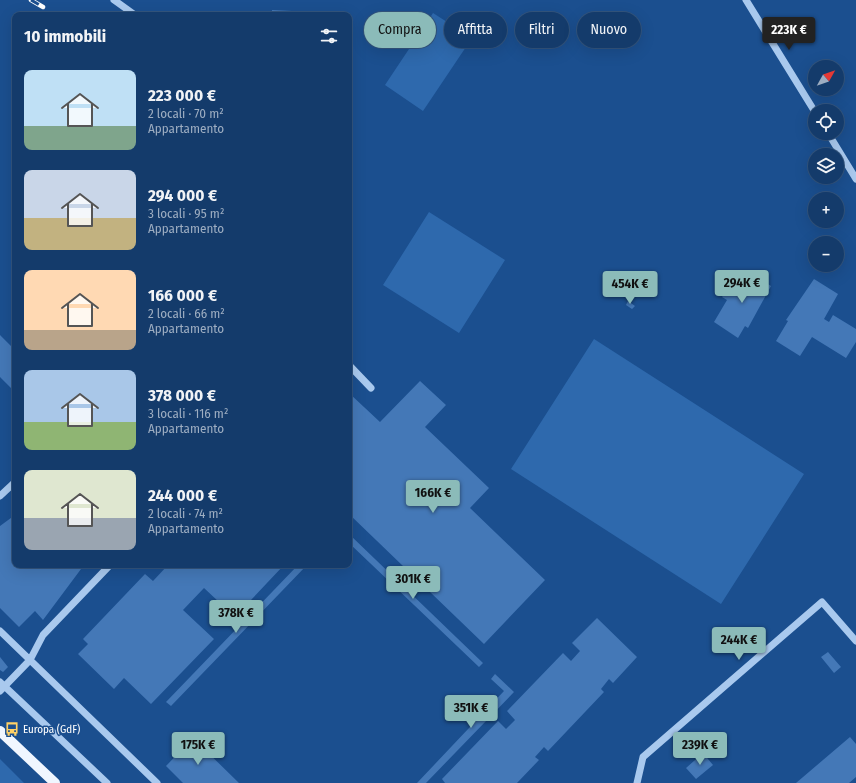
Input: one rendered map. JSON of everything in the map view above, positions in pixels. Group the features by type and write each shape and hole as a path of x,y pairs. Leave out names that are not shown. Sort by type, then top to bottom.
{"main road":[{"path":"0,731 55,783"}],"street":[{"path":"114,0 131,12"},
{"path":"746,0 810,104"},
{"path":"832,140 856,180"},
{"path":"352,368 371,388"},
{"path":"0,496 12,485"},
{"path":"107,568 43,635 30,660 2,687 107,783"},
{"path":"636,783 643,757 822,602 856,641"},
{"path":"0,631 157,783"}],"shaded area":[{"path":"436,15 444,20 444,48 465,48 423,111 385,85 410,48 436,48"},
{"path":"429,212 505,260 459,333 383,285"},
{"path":"594,339 804,474 721,604 511,469"},
{"path":"0,759 24,783 0,783"}],"building":[{"path":"272,10 292,11 292,12 272,12"},
{"path":"746,271 771,286 748,328 745,326 738,338 714,322 727,300 722,297 727,290 732,293"},
{"path":"814,279 838,294 824,319 829,322 833,315 856,329 856,342 846,358 812,337 800,356 776,341 788,321 786,320"},
{"path":"628,301 635,306 632,309 626,305"},
{"path":"0,335 12,347 12,389 0,377"},
{"path":"420,381 446,405 425,427 489,488 470,508 545,580 484,644 352,517 352,396 380,422"},
{"path":"12,517 12,568 82,568 43,620 35,611 19,627 0,608 0,526"},
{"path":"352,537 483,663 479,667 352,546"},
{"path":"165,568 281,568 235,617 204,588 183,610 214,639 151,704 124,678 114,689 78,654 88,644 83,639 145,574 153,581"},
{"path":"295,568 304,568 171,706 166,702"},
{"path":"597,618 637,657 613,683 609,679 601,689 604,692 548,751 544,747 535,757 539,760 517,783 445,783 442,779 498,721 506,729 515,720 507,711 563,653 571,661 580,651 572,643"},
{"path":"828,652 841,667 834,673 821,657"},
{"path":"0,657 8,667 3,672 0,670"},
{"path":"495,674 514,692 426,783 417,783 504,691 491,679"},
{"path":"850,737 856,744 856,777 849,783 796,783"},
{"path":"193,738 239,783 183,783 166,766"},
{"path":"703,753 713,765 696,779 686,768"}],"railway":[{"path":"31,0 43,7"}],"place":[{"name":"Europa (GdF)","path":"12,729"}]}
